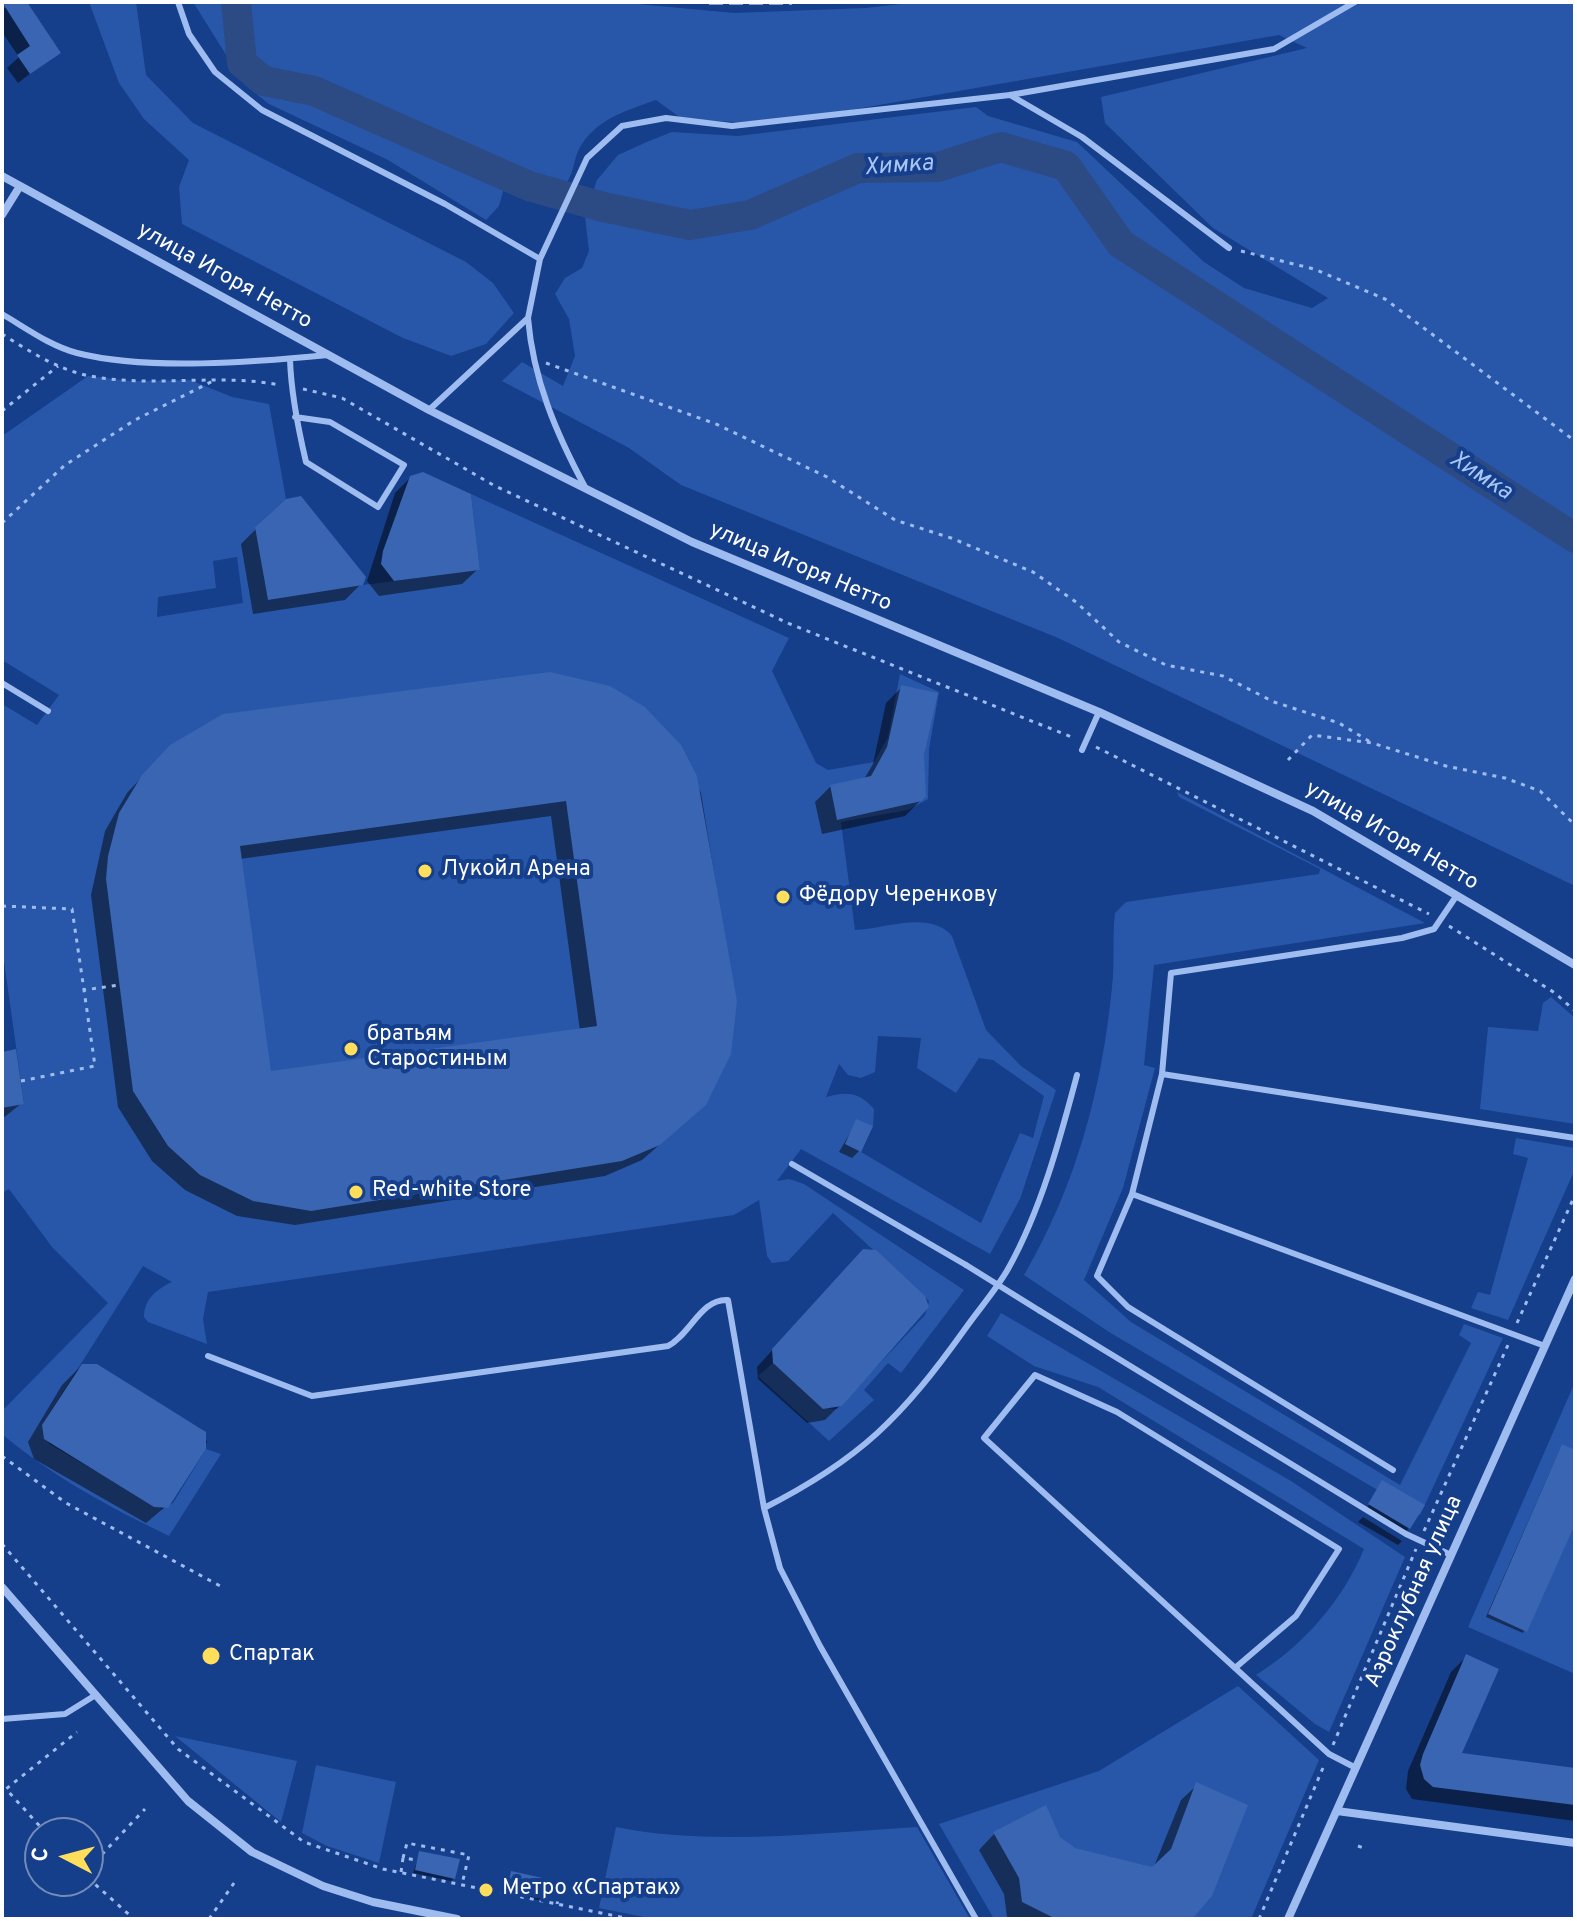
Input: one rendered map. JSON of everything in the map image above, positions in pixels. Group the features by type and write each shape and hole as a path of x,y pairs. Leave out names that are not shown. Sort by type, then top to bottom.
{"street":[{"name":"улица Игоря Нетто","path":"2,176 429,410 692,542 1099,712 1313,811 1575,965"},
{"path":"2,215 20,186"},
{"name":"Аэроклубная улица","path":"1288,1919 1575,1279"},
{"path":"3,1590 188,1801 252,1852 323,1886 373,1902 457,1919"},
{"path":"1337,1811 1575,1843"}],"lane":[{"path":"178,2 189,34 215,72 262,110 445,204 540,259"},
{"path":"585,488 558,437 531,357 528,318 540,259 587,158 603,140 622,126 641,120 666,118 732,126 1010,95 1274,49 1355,2"},
{"path":"1010,95 1082,137 1229,248"},
{"path":"2,314 44,339 76,353 162,361 290,359 329,355"},
{"path":"429,410 528,318"},
{"path":"290,359 290,386 295,417 306,462 378,507 404,465 330,422 295,417"},
{"path":"2,683 48,711"},
{"path":"1084,746 1099,712"},
{"path":"1393,1470 1128,1307 1097,1276 1132,1194 1162,1074 1171,973 1402,938 1434,929 1457,895"},
{"path":"1162,1074 1575,1138"},
{"path":"764,1508 819,1480 866,1447 912,1401 968,1325 1008,1269 1032,1214 1077,1075"},
{"path":"792,1164 966,1265 1420,1541 1451,1555"},
{"path":"1132,1194 1545,1346"},
{"path":"208,1356 312,1396 668,1346 678,1341 706,1307 728,1300 764,1508 780,1568 820,1646 976,1919"},
{"path":"1235,1668 1296,1616 1339,1549 1117,1412 1035,1375 984,1438 1235,1668 1329,1754 1356,1768"},
{"path":"2,1719 65,1714 94,1696"}],"path":[{"path":"1229,248 1314,269 1385,299 1575,441"},
{"path":"2,334 59,366 88,376 131,381 214,381 290,386 342,398 495,486 790,624 1084,746 1245,819 1432,915"},
{"path":"531,357 622,393 716,424 827,477 895,520 951,538 1033,572 1076,602 1119,642 1155,659 1223,676 1274,702 1339,723 1372,743"},
{"path":"2,411 59,366"},
{"path":"2,523 65,465 135,420 214,381"},
{"path":"1288,760 1312,735 1372,743 1446,766 1505,778 1540,791 1575,825"},
{"path":"2,906 72,909 95,1066 21,1081"},
{"path":"1444,923 1555,993 1575,1011"},
{"path":"84,990 119,985"},
{"path":"1517,1325 1575,1195"},
{"path":"1259,1919 1510,1339"},
{"path":"2,1456 66,1503 224,1588"},
{"path":"2,1544 178,1749 304,1842 338,1856 401,1872 631,1919"},
{"path":"31,1817 6,1789 77,1732"},
{"path":"104,1852 145,1809"},
{"path":"1301,1821 1310,1825"},
{"path":"401,1872 407,1843 469,1855 462,1885"},
{"path":"1358,1846 1366,1849"},
{"path":"448,1857 449,1851"},
{"path":"403,1858 417,1860"},
{"path":"209,1919 234,1883"},
{"path":"550,1890 560,1892 557,1904"},
{"path":"104,1892 134,1919"}],"shaded area":[{"path":"89,2 136,2 146,75 193,123 466,262 493,283 514,313 486,344 451,356 403,338 182,224 179,187 189,160 144,119 119,83"},
{"path":"193,2 616,2 734,13 866,8 917,2 1575,2 1575,886 1058,638 681,485 629,448 502,381 522,362 563,386 575,356 569,319 555,294 565,278 582,268 589,251 585,216 597,180 618,155 672,132 738,136 976,107 988,116 1077,142 1204,262 1244,288 1312,308 1328,298 1213,228 1105,123 1101,97 1307,48 1279,35 799,119 736,122 682,119 656,100 615,116 589,135 559,193 544,198 511,184 504,188 499,206 486,220 388,160 269,104 245,85"},
{"name":"Лукойл Арена","path":"88,376 131,381 190,380 232,397 269,404 286,499 255,527 363,585 480,570 471,494 789,638 772,671 816,763 828,770 874,762 888,737 900,674 939,692 929,749 928,799 908,810 841,822 855,930 919,922 942,928 952,936 986,1030 1021,1066 1056,1090 1020,1199 990,1254 801,1149 777,1181 789,1179 804,1184 964,1290 901,1373 888,1363 864,1390 874,1400 829,1441 758,1376 773,1363 823,1408 837,1409 925,1315 929,1301 833,1213 788,1261 772,1263 767,1256 759,1200 734,1215 208,1292 203,1319 207,1344 148,1322 144,1317 149,1300 172,1282 143,1266 42,1425 49,1444 162,1509 173,1503 206,1449 221,1454 169,1536 82,1490 2,1434 2,1411 108,1303 52,1247 9,1189 2,1193 2,1108 24,1103 2,947 2,704 37,725 59,695 2,660 2,436","holes":["237,557 243,603 157,617 158,597 216,588 213,561","878,1036 921,1038 917,1068 956,1093 979,1058 993,1060 1044,1096 1033,1138 1020,1133 981,1223 861,1152 873,1126 874,1109 869,1103 852,1094 826,1097 839,1064 848,1075 861,1078 875,1072"]},
{"path":"1177,792 1425,923 1154,965 1144,1065 1155,1068 1123,1188 1084,1280 1131,1322 1400,1485 1471,1343 1459,1335 1464,1324 1503,1338 1420,1515 1109,1332 1024,1275 1058,1207 1084,1136 1107,1025 1115,913 1126,902 1319,874 1320,869 1179,797"},
{"path":"1551,997 1575,1018 1575,1124 1480,1109 1488,1027 1538,1031 1543,1003"},
{"path":"1516,1138 1575,1148 1575,1169 1508,1320 1471,1308 1478,1292 1490,1295 1528,1158 1513,1154"},
{"path":"1001,1313 1291,1481 1405,1557 1329,1732 1256,1675 1290,1650 1320,1620 1345,1586 1364,1549 1098,1387 1034,1366 987,1336"},
{"path":"1575,1382 1575,1674 1468,1627"},
{"path":"1238,1686 1319,1760 1251,1919 994,1919 939,1824 1099,1771"},
{"path":"175,1736 297,1761 281,1822"},
{"path":"316,1765 396,1782 379,1863 327,1846 302,1833"},
{"path":"616,1827 651,1833 727,1837 917,1827 970,1919 654,1919 599,1908"}],"building":[{"path":"2,2 27,2 61,53 30,74 17,55 30,46"},
{"path":"423,472 471,494 480,570 394,581 381,564 410,476"},
{"path":"301,496 366,577 363,585 268,600 255,527 286,499"},
{"path":"550,672 610,686 645,707 681,745 697,776 737,1001 731,1054 706,1105 660,1145 622,1161 311,1211 253,1201 200,1175 168,1146 133,1091 106,879 108,856 119,813 142,775 170,745 223,714","holes":["566,801 597,1026 271,1071 240,846"]},
{"path":"901,685 938,693 924,755 926,796 922,801 837,820 830,785 871,776 887,747"},
{"path":"16,1049 24,1104 2,1108 2,1052"},
{"path":"856,1119 873,1126 861,1152 845,1144"},
{"path":"863,1249 876,1250 925,1296 929,1307 842,1406 823,1409 773,1363 772,1349"},
{"path":"82,1364 97,1364 206,1432 206,1449 168,1508 154,1507 44,1439 42,1425"},
{"path":"1562,1444 1575,1450 1575,1524 1527,1632 1488,1614"},
{"path":"1382,1480 1425,1505 1410,1529 1368,1504"},
{"path":"1466,1654 1499,1669 1462,1753 1575,1768 1575,1805 1433,1787 1424,1779 1420,1765 1423,1754"},
{"path":"1196,1782 1248,1805 1212,1896 1192,1919 1056,1919 1022,1902 1019,1878 993,1832 1046,1805 1060,1837 1075,1848 1152,1867 1171,1849"},
{"path":"419,1851 460,1859 455,1879 415,1870"},
{"path":"511,1871 552,1880 548,1899 507,1890"}],"waterway":[{"name":"Химка","path":"236,2 242,63 264,81 314,91 529,186 603,207 690,225 750,215 858,168 938,167 1001,147 1066,166 1121,244 1575,538"}],"railway":[{"path":"709,2 792,2"}],"place":[{"name":"Лукойл Арена","path":"425,871"},
{"name":"Фёдору Черенкову","path":"783,897"},
{"name":"братьям Старостиным","path":"351,1049"},
{"name":"Red-white Store","path":"356,1192"},
{"name":"Спартак","path":"211,1656"},
{"name":"Метро «Спартак»","path":"486,1890"}]}
